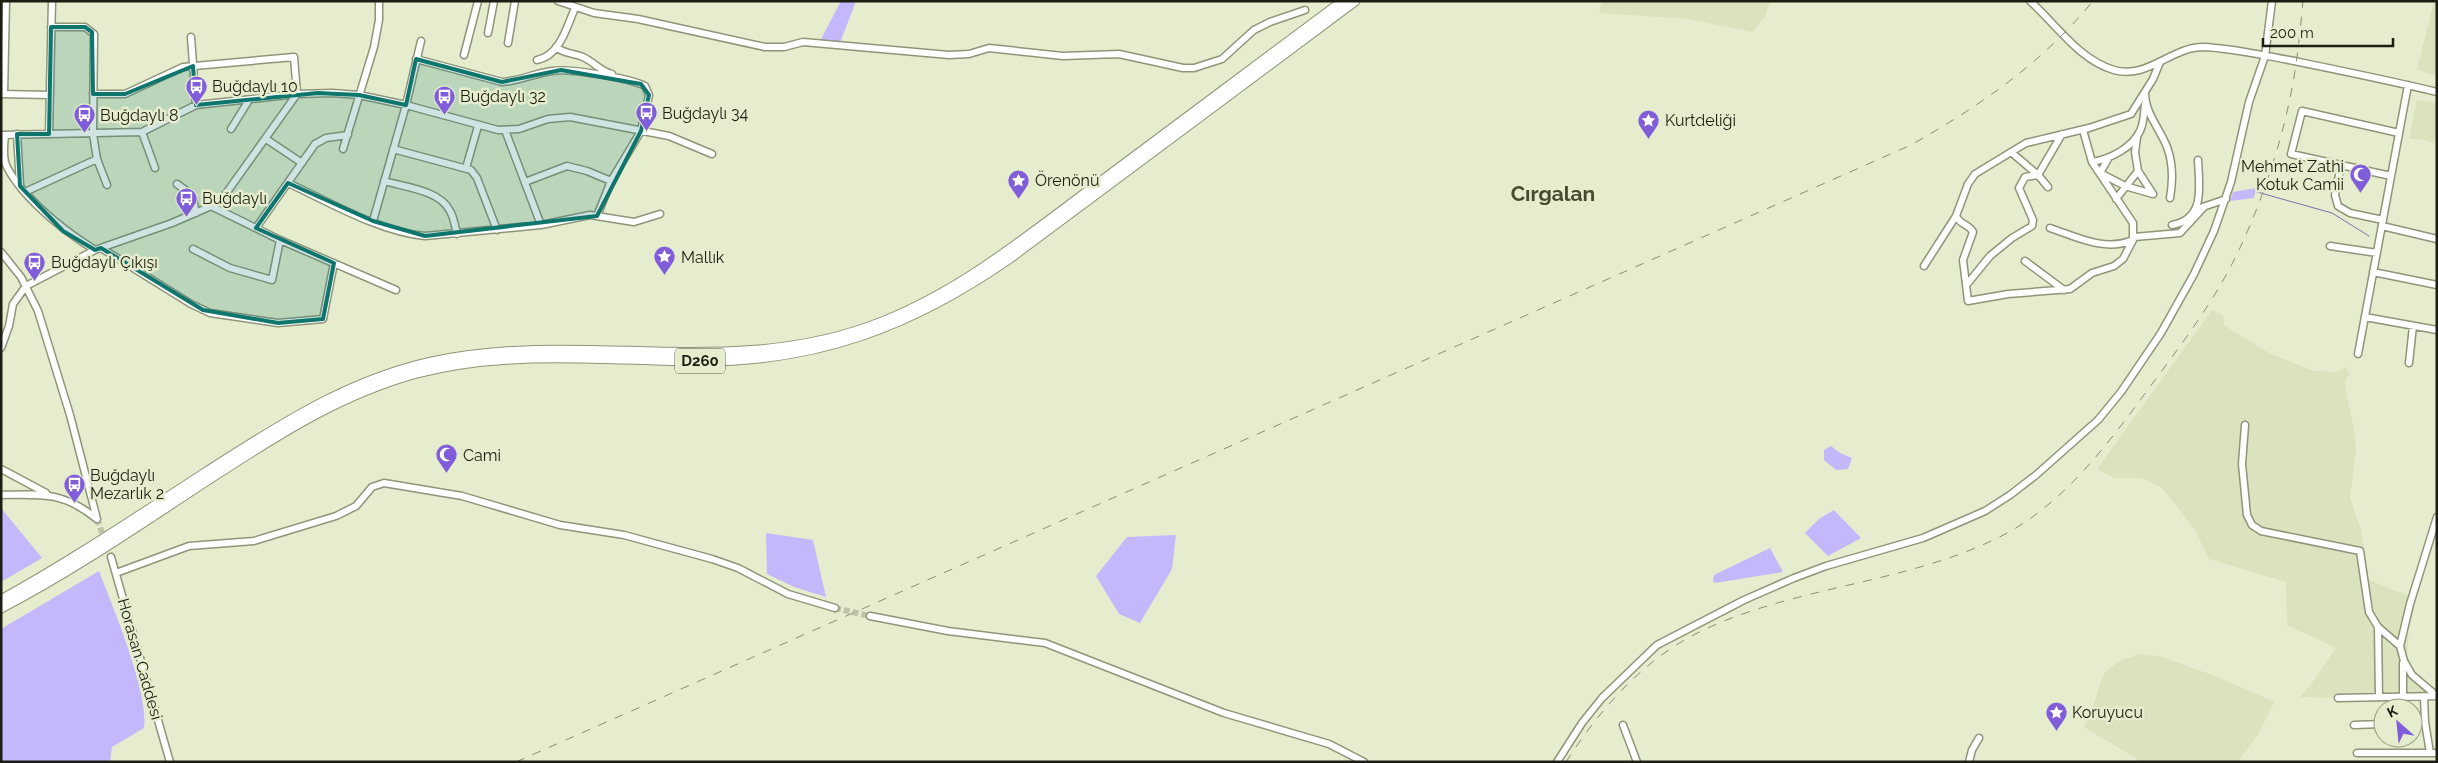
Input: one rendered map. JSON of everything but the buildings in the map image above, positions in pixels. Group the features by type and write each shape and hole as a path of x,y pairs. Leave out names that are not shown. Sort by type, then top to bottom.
{"highway":[{"name":"D260","path":"1,600 91,547 279,426 336,396 389,374 444,360 511,352 547,350 716,354 771,350 834,338 897,316 958,284 1017,244 1342,1"},
{"name":"D260","path":"1,608 65,572 287,430 343,400 404,377 456,365 507,359 567,358 699,361 774,357 837,345 910,317 950,297 1010,258 1355,1"}],"street":[{"path":"6,1 3,94 50,95"},
{"path":"48,134 52,1"},
{"path":"344,149 376,38 379,1"},
{"path":"464,55 478,1"},
{"path":"488,32 494,1"},
{"path":"508,43 515,1"},
{"path":"558,1 575,8 605,15 638,18 765,47 784,47 803,42 949,55 969,54 989,48 1070,56 1119,54 1183,68 1200,67 1216,61 1254,30 1270,22 1305,10"},
{"path":"2030,1 2082,52 2106,68 2128,73 2160,62 2180,52 2197,48 2265,56 2437,92"},
{"path":"1557,762 1582,723 1602,698 1657,646 1744,600 1794,578 1826,566 1923,538 1966,520 2006,499 2053,461 2106,411 2154,344 2201,260 2226,199 2240,149 2249,102 2265,56 2272,1"},
{"path":"537,60 546,57 556,47 575,8"},
{"path":"52,27 85,27 92,32 93,134 97,159 107,185"},
{"path":"191,37 196,105"},
{"path":"373,221 406,105 421,41"},
{"path":"556,47 565,53 584,58 600,70 619,76 621,79"},
{"path":"1,348 9,326 13,304 26,286 98,249 196,213 211,206 226,195 297,94 294,57 183,67 125,94 93,94"},
{"path":"416,59 502,82 561,70 641,84 648,91 641,131 611,181 597,216"},
{"path":"1924,266 1956,216 1972,177 2026,143 2084,130 2131,114 2145,90 2154,80 2160,62"},
{"path":"2358,354 2408,85"},
{"path":"2100,173 2125,186 2152,194 2138,171 2135,152 2137,136 2142,126 2145,90"},
{"path":"334,263 323,319 278,323 224,316 203,310 98,249 63,231 42,212 9,171 5,162 3,135 142,132 196,105 297,94 359,95 406,105 478,126 505,130 525,128 548,119 570,117 676,138 712,154"},
{"path":"231,129 249,100"},
{"path":"2145,103 2169,153 2172,172 2170,198"},
{"path":"2391,176 2291,154 2302,111 2399,132"},
{"path":"466,168 478,126"},
{"path":"505,130 541,225"},
{"path":"1956,216 1960,222 1971,228 1973,232 1963,260 1968,283 1968,301 2008,294 2064,290 2076,286 2092,273 2119,263 2134,239 2132,219 2116,199 2092,162 2084,130"},
{"path":"142,132 155,168"},
{"path":"17,134 20,186"},
{"path":"2038,175 2062,134"},
{"path":"256,228 319,142 348,135"},
{"path":"2092,162 2109,157 2137,136"},
{"path":"266,139 302,163"},
{"path":"393,149 466,168 477,178 497,230"},
{"path":"2012,152 2038,175 2048,188"},
{"path":"2100,173 2109,157"},
{"path":"25,192 97,159"},
{"path":"2050,228 2102,245 2118,245 2134,239 2180,233 2200,208 2198,160"},
{"path":"2341,165 2335,195 2338,206 2382,223 2437,239"},
{"path":"525,182 566,166 588,171 611,181"},
{"path":"2116,199 2138,171"},
{"path":"1968,283 1990,256 2012,238 2032,226 2033,220 2019,188 2025,177 2038,175"},
{"path":"384,181 430,194 440,200 451,211 457,234"},
{"path":"177,184 192,195 196,213"},
{"path":"288,184 373,221 419,236 541,225 583,216 597,216 630,222 660,214"},
{"path":"2172,225 2185,221 2200,208 2226,199"},
{"path":"211,206 280,240 396,290"},
{"path":"193,249 230,268 272,280 280,240"},
{"path":"2330,246 2377,254"},
{"path":"1,252 26,286 38,311 70,415 97,519 74,503 49,495 1,469"},
{"path":"2025,261 2064,290"},
{"path":"2374,272 2437,285"},
{"path":"2365,317 2437,330"},
{"path":"2409,363 2413,326"},
{"path":"2245,425 2242,464 2247,515 2250,523 2261,531 2360,551 2369,612 2378,627 2400,646"},
{"path":"116,573 182,548 209,543 254,541 336,516 356,506 372,487 384,483 461,495 565,526 624,535 712,559 738,568 788,594 835,608"},
{"path":"1,495 49,495"},
{"path":"2403,697 2403,659 2400,646 2410,604 2437,517"},
{"name":"Horasan Caddesi","path":"111,557 170,762"},
{"path":"870,616 948,631 1045,643 1224,713 1329,744 1364,762"},
{"path":"2378,627 2379,697"},
{"path":"2403,659 2416,680 2437,696"},
{"path":"2357,753 2434,753 2425,722 2424,696"},
{"path":"2338,698 2437,696"},
{"path":"2354,725 2373,724"},
{"path":"1623,725 1636,762"},
{"path":"1969,762 1972,750 1979,738"}],"highlighted area":[{"path":"51,27 85,27 92,32 93,94 125,94 193,66 196,105 318,93 359,95 406,105 416,59 502,82 561,70 641,84 649,95 641,131 597,216 425,236 373,221 288,183 256,228 334,263 323,319 278,323 203,310 101,248 95,250 63,231 20,186 17,134 49,134"}],"shaded area":[{"path":"841,1 856,1 840,43 820,41"},
{"path":"1602,1 1770,1 1765,17 1752,32 1689,19 1599,13"},
{"path":"2434,1 2437,1 2437,77 2417,69"},
{"path":"2417,100 2437,103 2437,144 2420,139 2409,139"},
{"path":"2256,188 2254,198 2230,201 2233,192"},
{"path":"2212,310 2223,315 2224,325 2269,353 2314,371 2336,372 2346,367 2350,374 2346,379 2345,386 2356,449 2350,498 2361,530 2369,580 2416,599 2409,629 2407,655 2415,673 2437,694 2435,700 2423,700 2423,698 2300,697 2336,648 2287,625 2286,582 2209,559 2194,528 2162,488 2143,478 2113,478 2097,469"},
{"path":"1831,446 1840,453 1852,458 1848,469 1836,470 1824,460 1824,450"},
{"path":"1,508 42,558 1,582"},
{"path":"1834,510 1861,538 1828,556 1805,533 1819,519"},
{"path":"766,533 813,540 826,597 794,587 767,574"},
{"path":"1176,535 1172,569 1140,623 1119,614 1096,576 1127,537"},
{"path":"1770,548 1783,572 1715,583 1713,581 1714,575"},
{"path":"99,571 136,672 144,712 144,728 112,747 110,762 1,762 1,629"},
{"path":"2139,654 2159,656 2218,677 2274,702 2259,733 2238,762 2142,762 2084,727 2090,716 2103,675 2117,662"}],"waterway":[{"path":"2257,192 2332,213 2369,236"}],"tunnel":[{"path":"97,519 111,557"},
{"path":"835,608 870,616"}],"railway":[{"path":"516,762 1911,145 1962,114 2009,82 2073,24 2093,1"},
{"path":"1566,762 1595,721 1628,684 1666,652 1687,638 1744,614 1779,603 1920,567 1955,556 2012,530 2034,516 2073,482 2107,444 2179,348 2205,310 2239,250 2267,182 2281,135 2296,64 2303,1"}],"place":[{"name":"Buğdaylı 10","path":"196,105"},
{"name":"Buğdaylı 32","path":"444,115"},
{"name":"Buğdaylı 34","path":"646,132"},
{"name":"Buğdaylı 8","path":"84,134"},
{"name":"Kurtdeliği","path":"1649,139"},
{"name":"Mehmet Zathi Kotuk Camii","path":"2360,194"},
{"name":"Örenönü","path":"1019,199"},
{"name":"Buğdaylı","path":"186,217"},
{"name":"Mallık","path":"665,276"},
{"name":"Buğdaylı Çıkışı","path":"35,281"},
{"name":"Cami","path":"447,474"},
{"name":"Buğdaylı Mezarlık 2","path":"74,503"},
{"name":"Koruyucu","path":"2056,731"}],"district":[{"name":"Cırgalan","path":"1553,193"}]}
